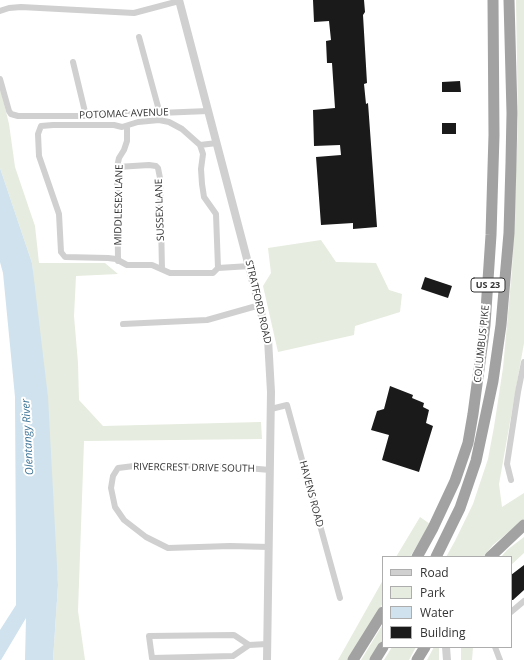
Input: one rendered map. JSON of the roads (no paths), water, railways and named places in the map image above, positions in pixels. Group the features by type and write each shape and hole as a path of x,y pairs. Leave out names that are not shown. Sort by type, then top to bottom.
{"highway":[{"name":"COLUMBUS PIKE","path":"419,554 455,481 468,443 480,364 487,294 492,205 494,135 493,0"},
{"name":"COLUMBUS PIKE","path":"436,556 460,508 476,461 493,381 501,325 509,233 511,164 512,113 509,0"},
{"path":"491,556 524,525"},
{"path":"353,660 382,614"},
{"path":"375,660 382,648"},
{"path":"417,660 424,648"}],"street":[{"path":"0,11 9,8 21,8 134,13 179,1"},
{"name":"STRATFORD ROAD","path":"179,1 268,338 271,377 271,409 267,660"},
{"path":"139,37 160,114"},
{"path":"73,62 86,116"},
{"name":"POTOMAC AVENUE","path":"0,79 11,114 18,116 86,116 208,111"},
{"path":"218,268 216,214 207,202 203,192 201,169 203,154 200,145 186,132 169,122 159,120 138,122 122,127 114,125 41,126 38,134 39,156 59,214 61,252 65,257 108,258 126,265 152,265 170,273 213,273 218,268 250,266"},
{"name":"MIDDLESEX LANE","path":"118,261 117,167 119,158 127,141 127,126"},
{"path":"200,145 217,143"},
{"name":"SUSSEX LANE","path":"117,167 149,165 156,166 158,168 160,178 162,269"},
{"path":"123,324 207,320 260,305"},
{"path":"511,480 507,464 516,399 524,362"},
{"name":"HAVENS ROAD","path":"271,409 287,405 340,598"},
{"name":"RIVERCREST DRIVE SOUTH","path":"269,547 230,546 168,548 146,537 124,520 115,507 111,488 113,476 118,468 142,465 235,467 270,470"},
{"path":"512,611 524,601"},
{"path":"249,645 234,635 149,636 152,658 233,656 249,645 267,644"},
{"path":"446,648 447,660"},
{"path":"495,648 500,660"}],"water":[{"name":"Olentangy River","path":"0,168 32,263 48,397 58,585 53,660 25,660 26,618 0,660 0,630 16,605 16,557 15,397 3,273 0,262"}]}
